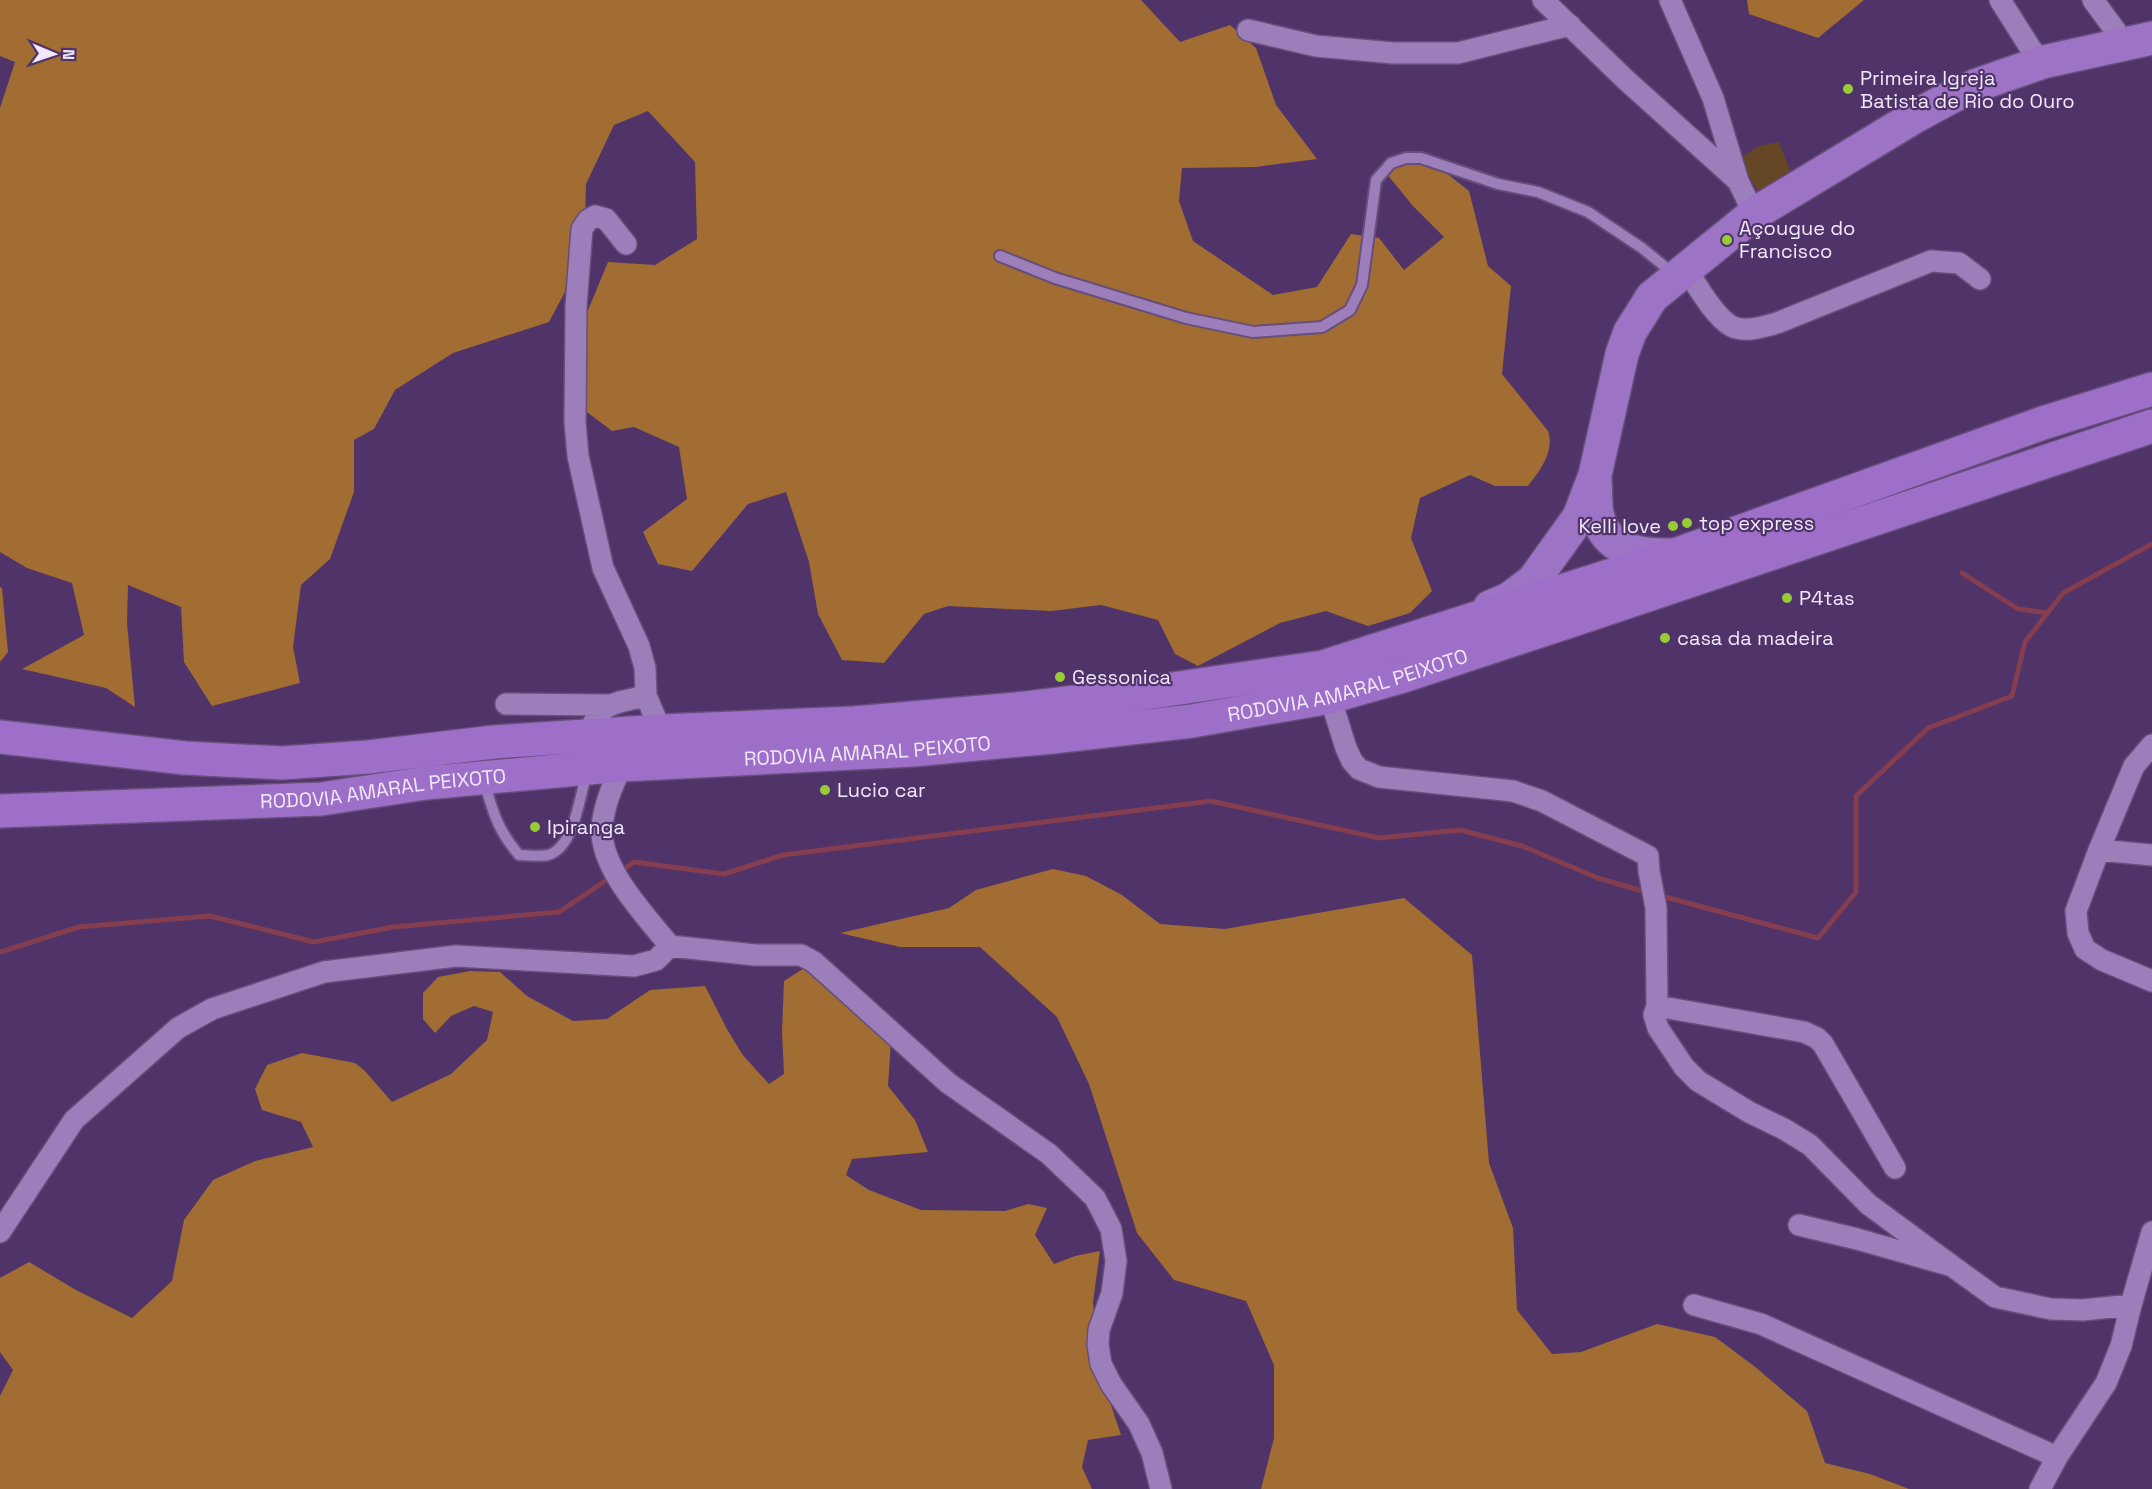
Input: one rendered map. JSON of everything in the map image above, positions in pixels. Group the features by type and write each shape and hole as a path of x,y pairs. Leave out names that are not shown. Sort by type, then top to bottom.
{"highway":[{"name":"RODOVIA AMARAL PEIXOTO","path":"0,811 321,799 426,783 483,778 661,731 854,723 1026,708 1323,667 1675,555 2043,423 2152,389"},
{"name":"RODOVIA AMARAL PEIXOTO","path":"0,737 185,758 282,763 368,757 494,742 588,752 622,765 871,753 1029,740 1192,722 1330,697 1423,669 2152,426"},
{"path":"0,753 128,768 185,758"},
{"path":"0,797 148,795 183,805"}],"main road":[{"path":"1414,639 1509,599 1533,581 1579,517 1595,475 1622,354 1630,332 1652,297 1681,273 1754,214 1951,97 1977,85 2043,62 2139,41"},
{"path":"1595,475 1597,513 1610,541 1636,553 1675,555"}],"street":[{"path":"1544,0 1626,80 1738,181"},
{"path":"1670,0 1713,98 1738,181 1754,214"},
{"path":"2000,0 2031,49 2043,62"},
{"path":"2093,0 2139,41"},
{"path":"1248,30 1316,46 1393,53 1458,53 1570,25"},
{"path":"626,244 606,219 595,216 588,220 582,229 576,306 575,422 578,456 603,568 639,646 645,668 646,696 661,731"},
{"path":"1681,273 1731,326 1756,330 1931,261 1959,263 1980,279"},
{"path":"506,704 609,705 646,696"},
{"path":"1330,697 1346,748 1359,769 1378,777 1513,790 1542,801 1648,856 1656,908 1656,1006 1654,1015 1658,1028 1684,1067 1698,1081 1810,1145 1868,1204 1995,1297 2051,1309 2084,1310 2131,1305"},
{"path":"588,752 594,718 609,705"},
{"path":"2152,745 2134,766 2076,911 2078,933 2085,949 2102,960 2152,981"},
{"path":"622,765 608,796 602,828 605,849 624,887 670,946 754,955 801,955 814,962 948,1083 1049,1154 1095,1198 1111,1229 1116,1261 1112,1293 1099,1330 1098,1346 1101,1365 1139,1425 1152,1454 1161,1489"},
{"path":"2099,850 2152,855"},
{"path":"0,1232 74,1120 178,1028 212,1009 324,972 456,956 634,966 656,960 670,946"},
{"path":"1656,1006 1804,1032 1817,1038 1834,1062 1895,1168"},
{"path":"1799,1225 1952,1266"},
{"path":"2040,1489 2057,1457 2106,1383 2121,1346 2152,1232"},
{"path":"1694,1305 1761,1324 2057,1457"}],"lane":[{"path":"1000,256 1055,278 1186,318 1253,332 1322,327 1350,310 1362,285 1376,180 1390,163 1406,158 1421,158 1498,184 1538,192 1588,212 1681,273"},
{"path":"483,778 495,819 506,840 519,855 546,855 558,850 570,836 588,752"}],"shaded area":[{"path":"0,0 1141,0 1180,42 1230,25 1256,48 1276,105 1317,159 1255,167 1182,168 1179,201 1193,241 1273,295 1317,287 1351,234 1379,238 1404,270 1444,237 1413,206 1382,168 1431,161 1469,191 1488,266 1511,286 1502,374 1548,431 1550,446 1548,453 1528,486 1495,486 1470,475 1420,498 1411,538 1432,591 1410,613 1368,626 1326,611 1280,623 1198,666 1175,654 1158,620 1101,605 1051,611 948,606 924,614 884,663 842,660 818,614 809,562 786,492 748,504 692,571 658,564 643,532 687,499 679,447 634,427 612,431 567,397 567,361 608,262 655,265 697,239 695,162 648,111 614,125 586,184 584,256 549,322 453,353 395,390 374,429 354,440 354,492 330,559 301,585 293,647 300,683 212,706 184,662 181,607 128,585 127,623 135,707 106,688 22,669 84,635 72,583 27,568 0,552 0,108 15,62 0,56"},
{"path":"1747,0 1864,0 1818,38 1749,14"},
{"path":"1779,142 1790,171 1758,191 1739,159 1759,146"},
{"path":"0,587 2,588 8,652 0,662"},
{"path":"1053,869 1086,876 1122,895 1160,924 1225,929 1404,898 1472,955 1489,1163 1513,1228 1517,1310 1552,1354 1581,1352 1657,1324 1715,1337 1754,1366 1807,1411 1825,1463 1870,1474 1909,1489 1261,1489 1274,1438 1274,1365 1246,1301 1174,1280 1137,1233 1089,1084 1057,1017 980,947 900,947 840,933 949,908 976,890"},
{"path":"812,963 891,1041 888,1086 915,1120 928,1152 852,1159 846,1175 869,1190 921,1210 1005,1211 1028,1204 1047,1208 1035,1235 1054,1264 1075,1256 1100,1251 1093,1302 1100,1372 1121,1435 1088,1440 1082,1467 1092,1489 0,1489 0,1396 13,1370 0,1352 0,1278 29,1262 76,1290 132,1318 172,1281 184,1220 213,1180 255,1161 313,1147 301,1122 262,1110 255,1089 267,1065 302,1053 355,1063 392,1102 451,1074 487,1040 493,1012 474,1006 451,1016 435,1033 423,1019 423,993 438,977 470,971 500,972 527,996 573,1021 607,1019 650,990 705,986 742,1054 769,1084 784,1074 782,1032 784,981"}],"waterway":[{"path":"1658,895 1818,938 1856,892 1856,796 1928,728 2012,696 2025,642 2063,593 2152,544"},
{"path":"1962,573 2018,609 2048,613"},
{"path":"619,872 634,862 724,874 783,855 1211,801 1379,838 1460,830 1522,846 1598,878 1646,892"},
{"path":"0,952 79,927 210,916 314,942 393,927 559,912 611,877"}],"place":[{"name":"Primeira Igreja Batista de Rio do Ouro","path":"1848,89"},
{"name":"Açougue do Francisco","path":"1727,240"},
{"name":"top express","path":"1687,523"},
{"name":"Kelli love","path":"1673,526"},
{"name":"P4tas","path":"1787,598"},
{"name":"casa da madeira","path":"1665,638"},
{"name":"Gessonica","path":"1060,677"},
{"name":"Lucio car","path":"825,790"},
{"name":"Ipiranga","path":"535,827"}]}
